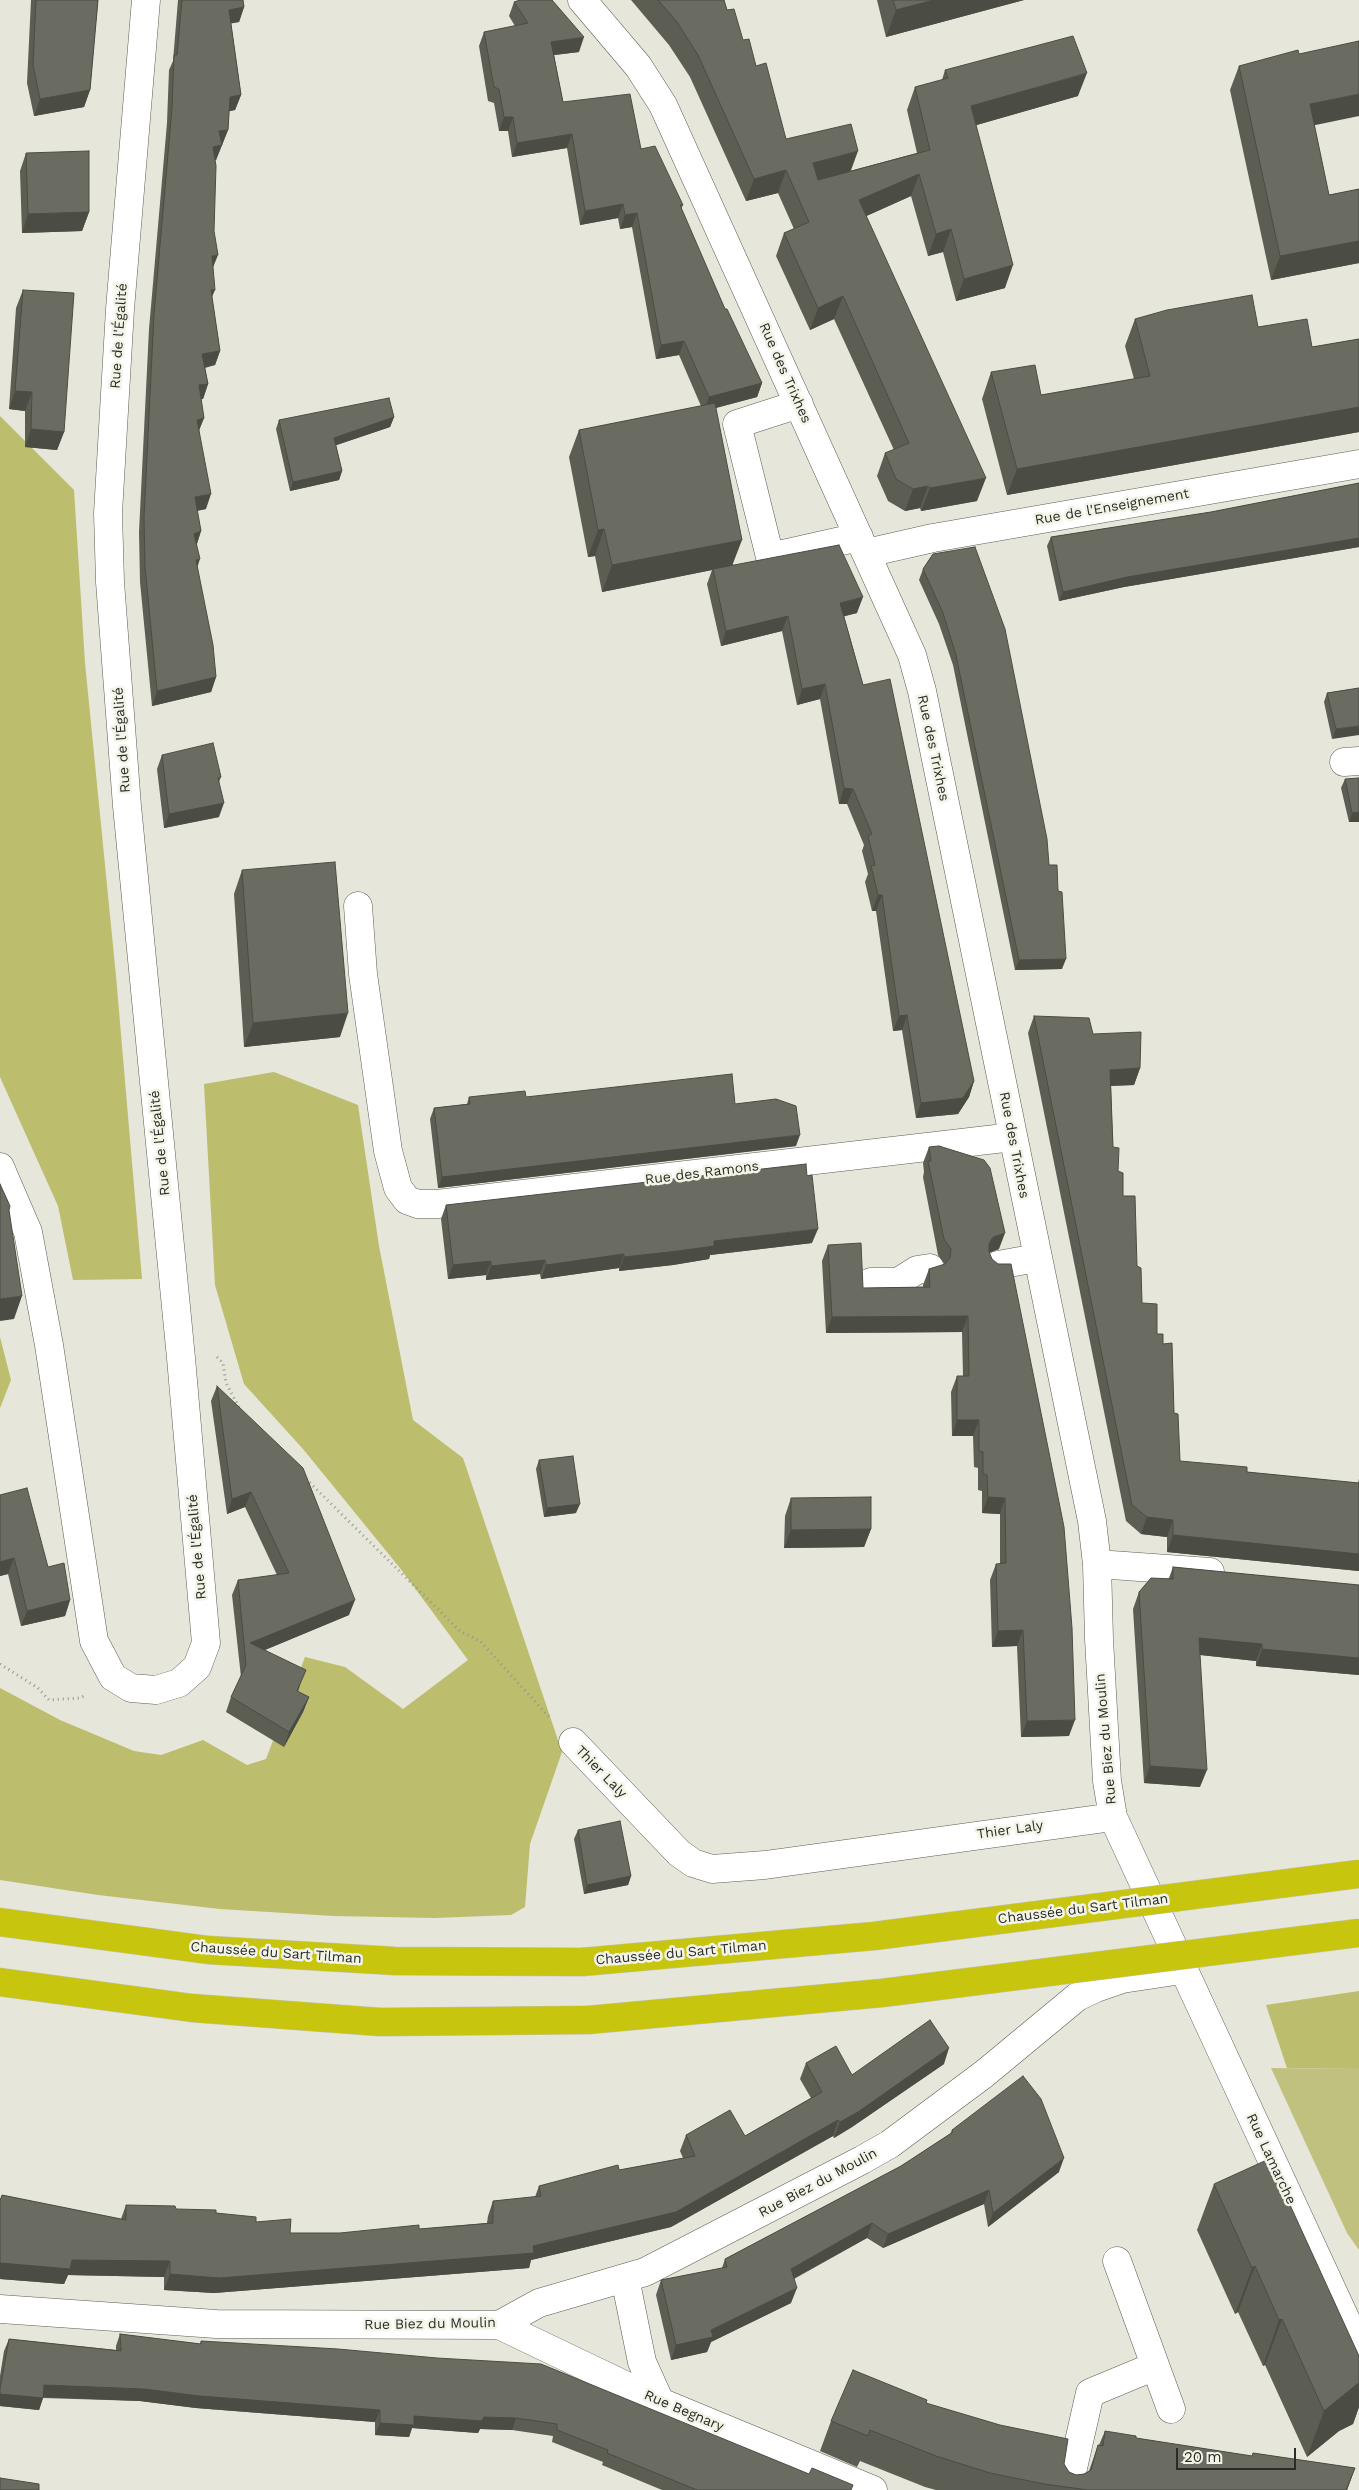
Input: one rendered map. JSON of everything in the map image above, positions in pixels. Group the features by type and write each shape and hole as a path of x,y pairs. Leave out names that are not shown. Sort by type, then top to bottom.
{"highway":[{"name":"Chaussée du Sart Tilman","path":"0,1922 208,1950 395,1961 582,1962 874,1936 1359,1874"},
{"path":"0,1982 192,2008 380,2022 588,2020 882,1993 1359,1932"}],"street":[{"name":"Rue de l'Égalité","path":"113,1677 131,1688 156,1690 179,1683 197,1667 206,1642 181,1358 127,806 110,582 108,513 114,402 146,0"},
{"name":"Rue des Trixhes","path":"582,0 638,66 663,105 912,654 922,691 1092,1521 1097,1564"},
{"name":"Rue de l'Enseignement","path":"799,404 738,424 770,557 933,538 1359,464"},
{"name":"Rue des Ramons","path":"358,906 362,974 388,1151 398,1188 407,1200 418,1204 437,1204 1013,1137"},
{"path":"0,1167 28,1232 49,1344 94,1641 113,1677"},
{"path":"998,1265 1037,1258"},
{"path":"871,1282 898,1282 917,1270 930,1268"},
{"path":"1097,1564 1234,1574"},
{"name":"Rue Biez du Moulin","path":"0,2309 216,2324 499,2325 539,2303 626,2278 670,2260 831,2177 890,2144 984,2074 1077,1997 1122,1979 1182,1970 1112,1816 1107,1781 1097,1564"},
{"name":"Thier Laly","path":"572,1742 679,1853 693,1862 712,1869 756,1867 1112,1816"},
{"name":"Rue Lamarche","path":"1182,1970 1359,2348"},
{"path":"1117,2261 1171,2408"},
{"path":"626,2278 642,2362 660,2402"},
{"name":"Rue Begnary","path":"499,2325 660,2402 873,2490"},
{"path":"1068,2490 1090,2393 1155,2366"}],"path":[{"path":"226,1372 226,1384 241,1411"},
{"name":"Thier Laly","path":"304,1476 461,1632 480,1641 572,1742"},
{"path":"0,1664 38,1688 48,1700 80,1698 113,1677"}],"green space":[{"path":"1271,2068 1359,2069 1359,2250 1347,2233"}],"shaded area":[{"path":"0,416 74,490 85,663 116,976 142,1279 73,1280 58,1206 0,1077"},
{"path":"274,1072 358,1105 379,1246 413,1420 463,1458 562,1752 530,1844 525,1907 511,1915 434,1918 334,1916 220,1909 98,1895 0,1880 0,1688 60,1720 134,1751 161,1755 203,1740 247,1765 266,1759 305,1657 345,1667 403,1709 468,1660 400,1568 303,1449 244,1384 215,1285 204,1084"},
{"path":"0,1337 11,1380 0,1408"},
{"path":"1359,1991 1359,2069 1287,2068 1266,2005"}],"building":[{"path":"36,0 98,0 90,90 40,99 33,65"},
{"path":"182,0 243,0 244,7 229,10 241,95 230,97 228,130 219,131 222,145 213,147 216,166 214,231 218,255 212,256 215,290 211,290 220,351 202,354 208,384 199,385 204,418 197,420 211,494 195,497 201,531 194,534 200,559 196,560 213,645 216,677 157,691 145,567 144,517 154,314 172,108 174,55 177,55"},
{"path":"520,0 552,0 584,37 551,42 563,102 630,94 641,149 655,146 683,205 680,205 725,309 727,309 762,383 709,397 684,341 661,345 637,213 625,215 623,204 585,211 572,134 517,143 513,117 504,117 499,89 494,87 484,32 528,23 514,2"},
{"path":"658,0 724,0 727,10 734,9 743,40 749,39 756,66 766,63 786,139 851,124 858,151 813,163 818,180 930,150 915,87 948,78 945,70 1073,36 1087,73 971,106 1013,265 964,279 951,229 936,234 919,174 859,200 986,478 930,488 928,486 913,489 896,479 885,453 909,443 843,296 818,308 784,233 809,222 786,170 754,179 698,55 677,22"},
{"path":"893,0 934,0 896,10"},
{"path":"1359,41 1359,94 1310,104 1329,195 1359,189 1359,241 1280,256 1239,66 1298,50 1299,54"},
{"path":"89,151 89,212 28,214 26,153"},
{"path":"23,290 74,293 64,432 31,429 32,392 15,391"},
{"path":"1252,295 1258,327 1307,319 1312,347 1359,339 1359,407 1017,469 991,372 1035,365 1041,395 1150,376 1135,319 1167,310"},
{"path":"389,398 394,417 334,438 342,471 293,482 279,420"},
{"path":"715,403 742,540 612,565 604,529 598,530 579,430"},
{"path":"1359,483 1359,538 1127,577 1063,592 1051,537 1211,512"},
{"path":"839,545 863,597 840,603 863,685 890,679 974,1081 963,1098 921,1103 907,1015 899,1016 882,895 878,895 871,866 875,865 868,836 872,834 853,789 844,788 825,684 802,689 788,616 726,631 713,569"},
{"path":"975,547 1005,629 1047,839 1049,865 1057,865 1058,891 1062,892 1066,959 1019,960 956,655 943,613 923,569 933,554"},
{"path":"1359,688 1359,726 1336,729 1327,693"},
{"path":"213,743 221,777 218,778 224,803 169,814 162,755"},
{"path":"1359,778 1359,812 1352,813 1345,779"},
{"path":"335,862 348,1013 253,1023 242,870"},
{"path":"1034,1016 1089,1018 1093,1034 1141,1032 1140,1068 1110,1070 1113,1147 1119,1148 1118,1171 1123,1173 1123,1196 1135,1196 1137,1266 1141,1268 1142,1303 1157,1304 1157,1334 1163,1334 1163,1344 1172,1343 1174,1413 1178,1414 1180,1461 1247,1467 1247,1472 1359,1483 1359,1554 1173,1535 1173,1520 1147,1517 1132,1505"},
{"path":"732,1074 735,1104 776,1099 796,1106 800,1135 442,1177 434,1108 470,1104 469,1097 525,1091 526,1097"},
{"path":"939,1146 984,1160 990,1168 1005,1233 993,1237 989,1244 989,1252 992,1259 998,1264 1011,1264 1064,1527 1072,1628 1075,1720 1027,1721 1023,1630 998,1631 996,1564 1006,1563 1005,1498 988,1497 987,1475 983,1474 983,1452 979,1451 979,1420 957,1420 957,1376 969,1376 968,1316 832,1317 828,1245 861,1243 863,1288 930,1287 929,1269 945,1264 950,1258 951,1249 944,1239 928,1161 931,1161 929,1147"},
{"path":"806,1164 807,1176 812,1175 818,1229 714,1241 714,1246 678,1251 624,1257 624,1254 546,1265 545,1260 491,1266 491,1261 453,1265 446,1205"},
{"path":"0,1184 10,1206 9,1210 22,1296 0,1299"},
{"path":"217,1386 303,1468 355,1600 250,1643 306,1670 297,1691 309,1697 289,1732 231,1697 246,1665 238,1580 289,1573 251,1492 232,1499"},
{"path":"573,1456 580,1504 547,1508 539,1460"},
{"path":"27,1488 48,1567 64,1563 70,1600 27,1611 14,1558 0,1562 0,1495"},
{"path":"871,1497 871,1529 791,1530 791,1498"},
{"path":"1173,1567 1359,1585 1359,1658 1262,1649 1262,1644 1199,1638 1207,1770 1150,1766 1139,1592 1151,1578 1173,1579"},
{"path":"620,1821 631,1876 587,1885 578,1830"},
{"path":"930,2020 949,2048 858,2112 840,2122 838,2120 676,2212 533,2246 534,2253 219,2278 170,2274 170,2261 72,2260 70,2269 0,2263 0,2201 2,2195 126,2220 126,2205 175,2206 176,2209 216,2210 216,2213 256,2217 256,2222 291,2219 290,2233 340,2233 419,2225 419,2229 493,2223 493,2201 541,2196 539,2186 618,2165 619,2170 695,2156 686,2135 730,2110 745,2136 822,2092 806,2063 836,2046 852,2075"},
{"path":"1023,2076 1041,2099 1064,2158 993,2213 989,2190 888,2234 872,2223 791,2269 797,2288 711,2330 713,2337 676,2345 661,2280 727,2267 725,2259 901,2166 953,2132 952,2130"},
{"path":"1269,2159 1359,2356 1359,2383 1324,2411 1282,2319 1279,2320 1255,2266 1252,2268 1214,2184"},
{"path":"120,2334 201,2344 201,2341 338,2349 437,2358 541,2364 809,2474 812,2468 853,2485 851,2490 697,2490 607,2453 608,2450 557,2430 557,2424 516,2418 484,2417 482,2421 414,2416 414,2425 380,2423 380,2410 200,2396 144,2389 44,2385 43,2398 0,2394 9,2339 121,2351"},
{"path":"853,2370 927,2400 926,2403 1000,2425 1068,2439 1064,2464 1069,2472 1076,2475 1084,2474 1091,2470 1098,2445 1103,2446 1105,2431 1136,2436 1136,2438 1252,2456 1253,2453 1355,2468 1346,2490 1088,2490 1044,2484 990,2473 936,2456 870,2430 868,2436 831,2421"},
{"path":"0,2478 39,2484 39,2490 0,2490"}]}
